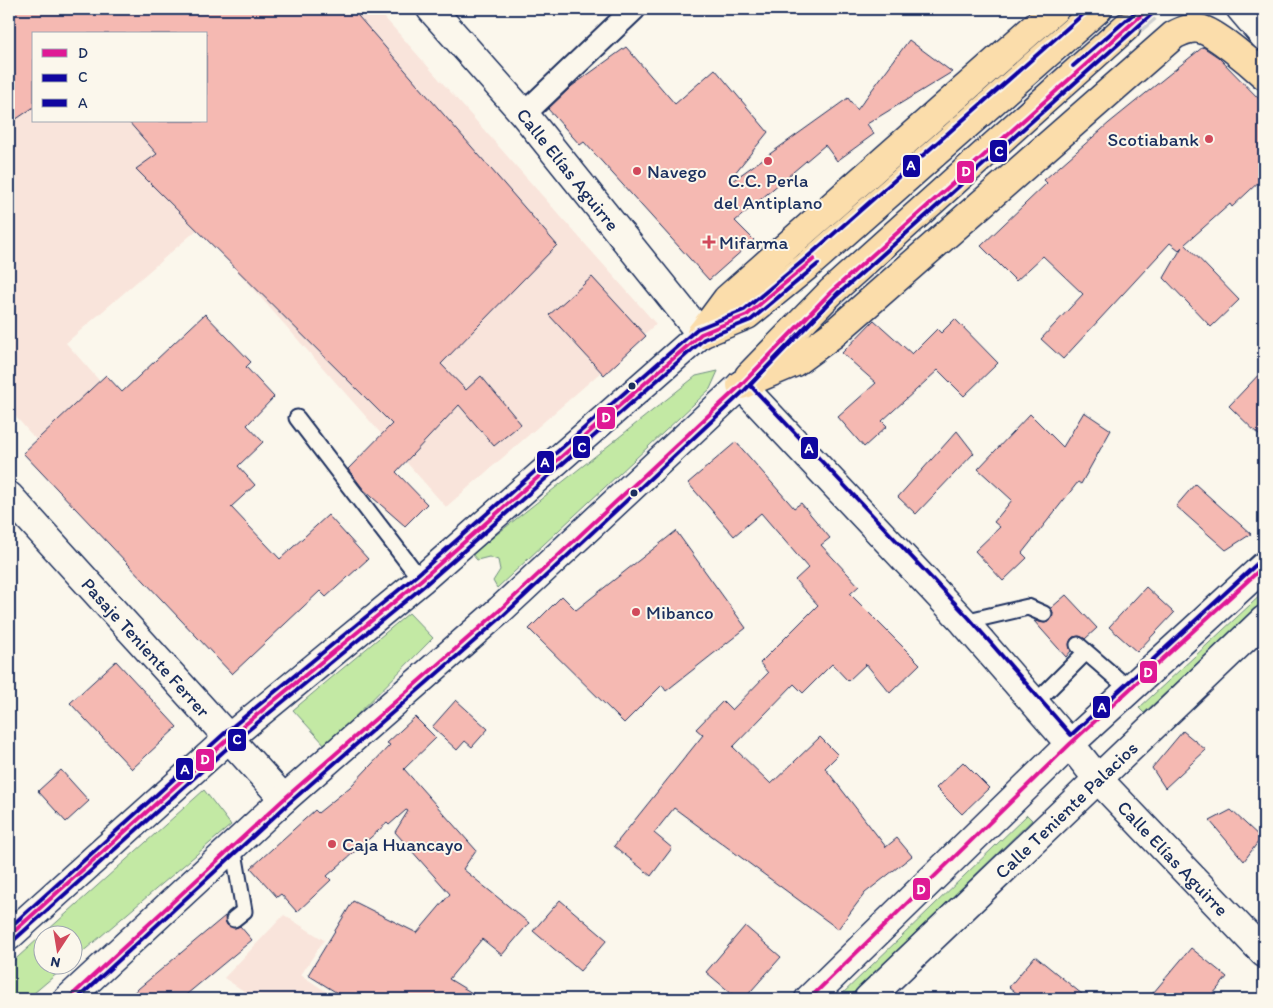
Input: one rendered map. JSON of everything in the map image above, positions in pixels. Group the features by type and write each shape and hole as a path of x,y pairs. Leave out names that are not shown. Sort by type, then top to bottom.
{"main road":[{"path":"701,334 727,299 1055,9"},
{"path":"701,334 748,315 808,265 1098,9"},
{"path":"741,385 831,292 1126,27"},
{"path":"741,385 795,362 832,335 1174,35 1186,29 1201,29 1244,57 1264,75"}],"street":[{"name":"Calle Elías Aguirre","path":"431,9 524,114 701,334"},
{"path":"524,114 634,9"},
{"path":"1241,9 1264,36"},
{"path":"9,936 230,737 421,580 701,334"},
{"name":"Calle Elías Aguirre","path":"741,385 964,622 1070,744 1096,778 1264,953"},
{"path":"68,999 284,799 500,610 741,385"},
{"name":"Pasaje Teniente Ferrer","path":"9,496 230,737 284,799"},
{"path":"809,999 1070,744 1264,566"},
{"name":"Calle Teniente Palacios","path":"868,999 1096,778 1264,620"}],"lane":[{"path":"297,418 421,580"},
{"path":"964,622 1028,607 1044,614"},
{"path":"1035,703 1081,649 1130,690"},
{"path":"233,846 244,911 234,919"}],"shaded area":[{"path":"9,9 377,9 656,324 446,507 199,228 66,343 294,601 229,659 9,409"},
{"path":"284,915 324,940 301,975 333,996 331,999 256,999 224,978"}],"green space":[{"path":"718,371 710,389 497,588 493,581 500,570 498,560 489,557 477,560 472,554 696,376"},
{"path":"1264,592 1264,602 1144,713 1139,708"},
{"path":"409,613 433,638 326,746 293,710"},
{"path":"204,790 231,825 82,952 82,926 52,926"},
{"path":"1027,815 1032,820 847,999 837,999"},
{"path":"32,944 32,976 54,976 27,999 9,999 9,965"}],"building":[{"path":"9,9 352,9 557,245 441,364 466,390 481,376 521,424 494,446 459,405 396,472 427,504 405,526 364,490 348,469 392,424 136,169 157,154 129,122 208,122 208,32 32,32 32,108 9,124"},
{"path":"909,40 952,72 867,124 874,134 837,161 825,145 735,221 754,240 709,280 584,142 580,145 548,109 572,86 626,47 675,104 715,69 768,132 730,179 732,181 848,98 857,110"},
{"path":"1203,47 1218,57 1264,104 1264,177 1232,207 1230,204 1185,244 1239,300 1211,327 1164,278 1182,247 1179,250 1170,243 1063,359 1041,339 1083,294 1043,256 1016,281 981,246 1047,183 1044,180 1109,123"},
{"path":"592,277 646,336 604,375 549,315"},
{"path":"205,314 251,362 246,367 274,397 247,425 263,442 238,466 255,485 231,507 280,559 328,515 368,559 326,597 320,591 232,674 23,453 106,375 122,392"},
{"path":"955,319 998,363 964,396 938,370 882,421 887,426 864,447 838,417 876,383 842,353 874,320 912,354 937,329 941,333"},
{"path":"1264,369 1264,440 1229,406"},
{"path":"1084,412 1111,430 1081,484 1078,482 1022,553 1027,558 1003,581 975,551 1000,527 994,522 1012,500 978,469 1030,414 1063,447"},
{"path":"957,431 974,453 916,514 898,497"},
{"path":"736,442 794,508 801,503 830,538 821,545 859,586 850,594 920,664 890,693 866,664 848,681 832,664 803,693 794,684 733,747 771,784 820,737 838,755 825,768 886,847 897,838 912,856 865,893 838,929 674,808 654,833 672,848 651,876 614,846 703,735 696,729 723,701 732,710 768,673 760,663 818,605 795,580 808,568 761,513 734,536 688,483"},
{"path":"1195,484 1251,534 1226,550 1176,506"},
{"path":"676,531 746,628 666,691 662,685 624,723 529,629 562,596 576,610"},
{"path":"1146,587 1174,613 1137,652 1109,627"},
{"path":"1066,595 1097,628 1085,639 1079,636 1071,639 1069,644 1071,651 1066,657 1034,621 1045,623 1050,621 1053,613 1051,608"},
{"path":"116,661 177,727 132,769 70,703"},
{"path":"456,700 488,729 472,747 465,741 457,750 432,727"},
{"path":"415,717 436,738 404,769 476,850 463,869 529,923 502,955 482,939 449,979 482,999 347,999 308,975 353,901 417,933 450,894 395,832 408,811 406,810 389,825 387,823 327,876 331,880 297,912 281,894 277,897 251,868 315,810 318,813 350,787 390,745 387,743"},
{"path":"1183,731 1206,750 1165,788 1152,768"},
{"path":"963,762 989,788 962,814 936,788"},
{"path":"61,770 89,801 66,822 38,791"},
{"path":"1231,810 1261,838 1244,861 1210,821"},
{"path":"560,900 607,940 580,971 533,931"},
{"path":"225,916 227,925 235,928 240,926 252,940 181,999 126,999"},
{"path":"745,926 781,957 744,999 738,999 706,972"},
{"path":"1191,948 1227,977 1209,999 1148,999"},
{"path":"1035,956 1088,999 1024,999 1009,987"}],"tunnel":[{"path":"1126,27 1148,9"}],"transit line":[{"name":"A","path":"9,928 226,732 417,575 697,329 744,310 804,260 1089,9"},
{"name":"A","path":"1073,66 1139,9"},
{"name":"D","path":"68,999 284,799 500,610 741,385 831,292 1148,9"},
{"name":"C","path":"77,999 288,804 504,615 745,390 835,297 1152,14"},
{"name":"D","path":"9,936 230,737 421,580 701,334 747,315 814,259"},
{"name":"C","path":"13,941 234,742 425,585 704,339 751,320 818,264"},
{"name":"A","path":"839,292 750,385 969,618 1071,735 1260,561"},
{"name":"D","path":"809,999 1070,744 1264,566"}],"place":[{"name":"Scotiabank","path":"1209,139"},
{"name":"C.C. Perla del Antiplano","path":"768,161"},
{"name":"Navego","path":"637,171"},
{"name":"Mifarma","path":"709,242"},
{"name":"Mibanco","path":"636,612"},
{"name":"Caja Huancayo","path":"332,844"}]}
